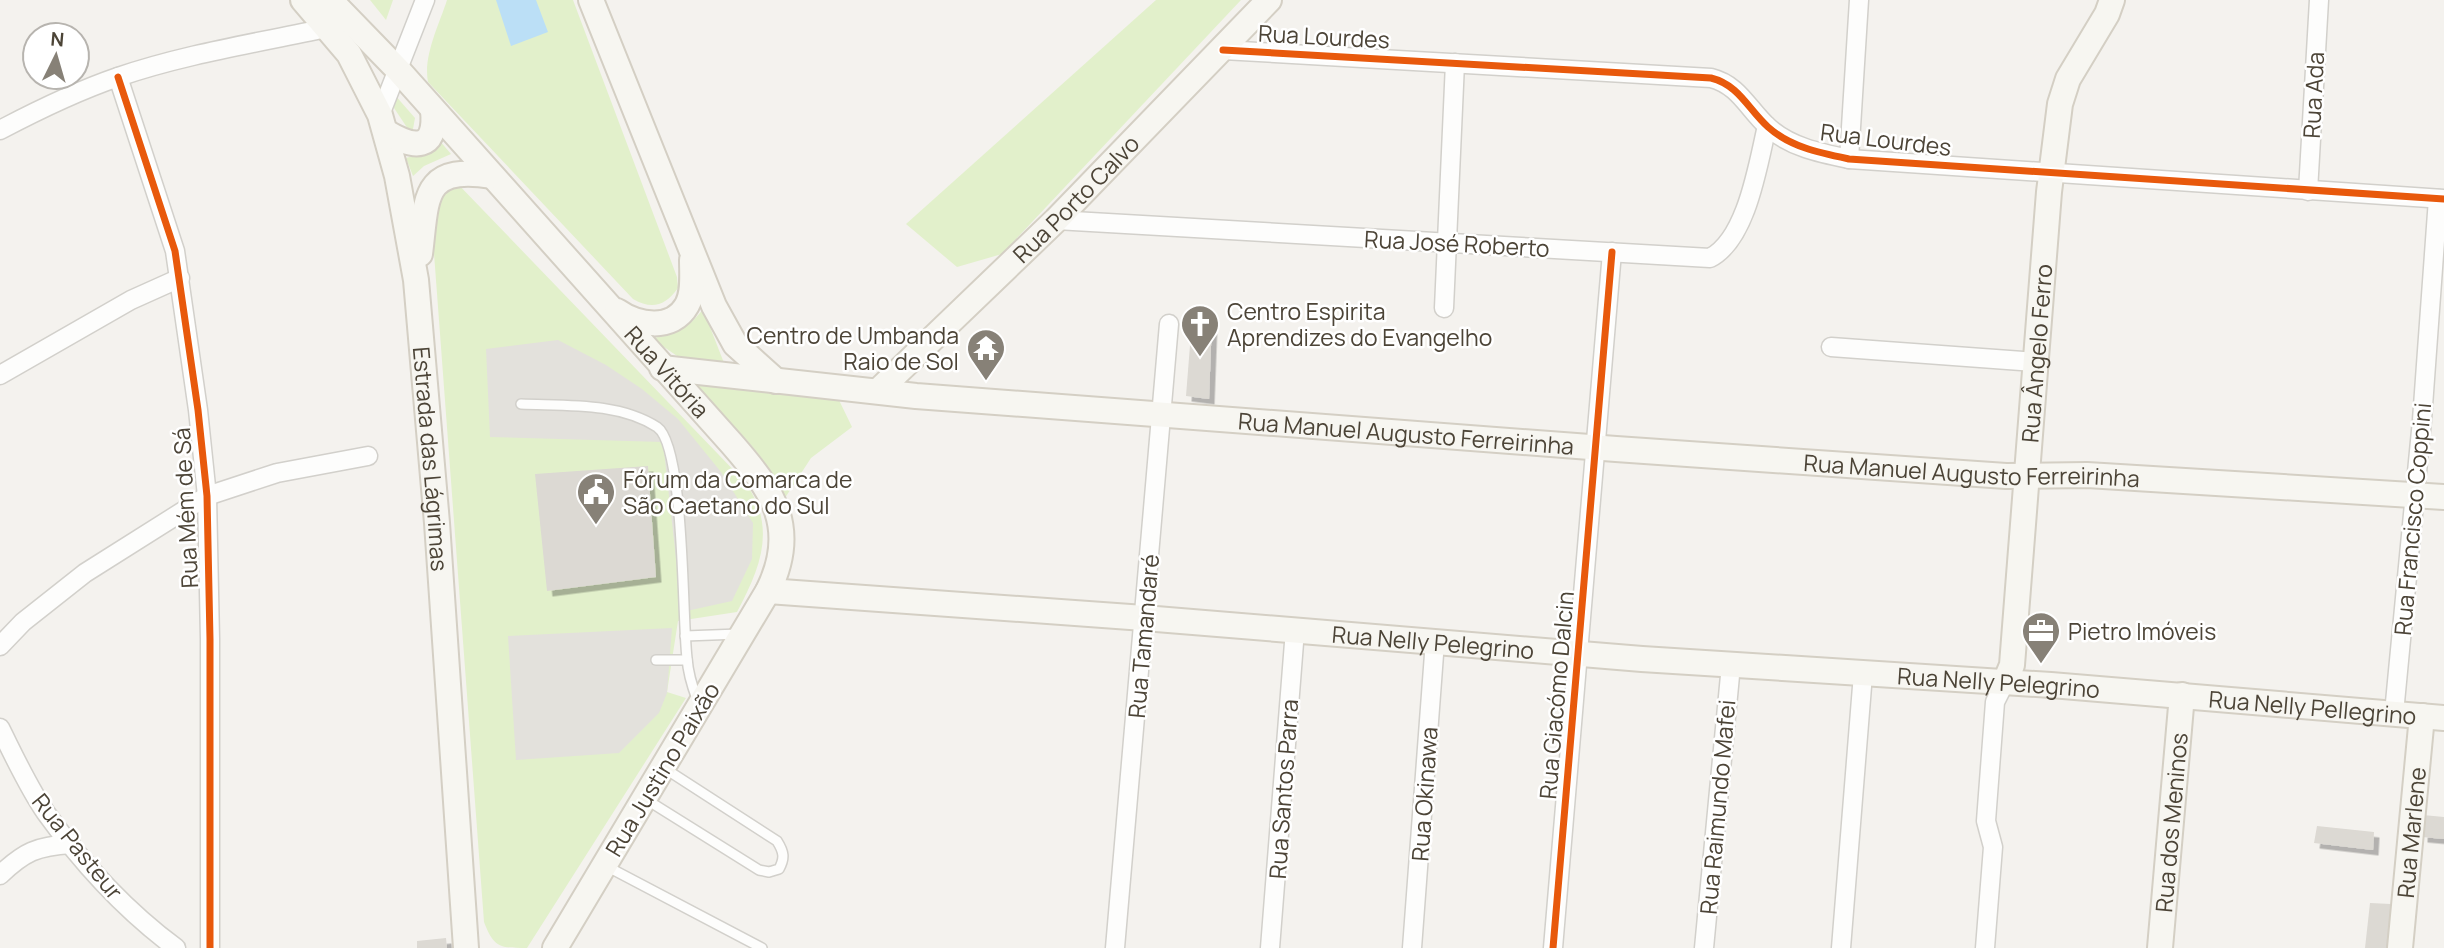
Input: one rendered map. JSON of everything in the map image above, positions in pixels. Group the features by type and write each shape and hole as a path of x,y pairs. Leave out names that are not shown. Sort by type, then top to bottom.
{"main road":[{"name":"Estrada das Lágrimas","path":"303,0 352,59 383,124 416,279 469,942"},
{"path":"330,0 400,72 492,176"},
{"name":"Rua Porto Calvo","path":"878,391 1056,220 1269,0"},
{"name":"Rua Ângelo Ferro","path":"2005,682 2012,665 2050,174 2060,104 2068,79 2107,14 2112,0"},
{"path":"598,3 692,256 735,344 776,381"},
{"path":"383,124 412,146 422,144 429,138 433,126 432,110"},
{"path":"416,279 426,199 430,190 442,179 459,173 492,176"},
{"name":"Rua Vitória","path":"492,176 758,474 781,516 781,561 768,591"},
{"path":"604,303 630,320 643,324 659,323 675,317 686,306 691,289 692,256"},
{"name":"Rua Manuel Augusto Ferreirinha","path":"662,368 878,391 1163,414 2006,476 2087,475 2444,497"},
{"name":"Rua Nelly Pelegrino","path":"768,591 1434,640 1731,665 2182,695"},
{"name":"Rua Justino Paixão","path":"555,948 768,591"},
{"name":"Rua Nelly Pellegrino","path":"2182,695 2433,717"},
{"name":"Rua dos Meninos","path":"2160,948 2182,695"},
{"name":"Rua Marlene","path":"2400,948 2433,717"}],"street":[{"path":"383,124 425,0"},
{"path":"1849,159 1859,0"},
{"name":"Rua Ada","path":"2308,191 2319,0"},
{"path":"0,130 49,105 118,77 244,44 326,28"},
{"name":"Rua Lourdes","path":"1223,50 1711,78 1731,85 1767,126 1782,138 1813,152 1849,159 2441,199"},
{"path":"1444,308 1455,63"},
{"name":"Rua Mém de Sá","path":"118,77 159,196 180,278 207,496 210,948"},
{"name":"Rua José Roberto","path":"1056,220 1710,258 1720,253 1741,220 1767,126"},
{"name":"Rua Francisco Coppini","path":"2394,713 2441,199"},
{"name":"Rua Giacómo Dalcin","path":"1553,948 1612,252"},
{"path":"0,375 131,300 180,278"},
{"name":"Rua Tamandaré","path":"1115,948 1169,324"},
{"path":"1830,347 2036,362"},
{"path":"0,646 23,622 85,573 207,496 277,473 368,456"},
{"name":"Rua Santos Parra","path":"1270,948 1295,630"},
{"name":"Rua Okinawa","path":"1412,948 1434,640"},
{"name":"Rua Raimundo Mafei","path":"1704,948 1731,665"},
{"path":"1840,948 1863,674"},
{"name":"Rua Ângelo Ferro","path":"1984,948 1993,847 1986,821 1995,702 2005,682"},
{"name":"Rua Pasteur","path":"0,728 45,811 71,844 113,893 176,948"},
{"path":"0,875 20,856 45,845 71,844"}],"lane":[{"path":"521,404 610,410 659,428 667,439 675,482 687,660 699,706"},
{"path":"685,636 742,634"},
{"path":"656,660 687,660"},
{"path":"644,798 759,870 769,872 779,869 784,860 783,850 777,841 663,767"},
{"path":"604,866 762,948"}],"green space":[{"path":"370,0 393,0 386,20"},
{"path":"447,0 573,0 677,277 678,288 668,299 652,305 633,299 428,82 430,51"},
{"path":"1156,0 1241,0 1002,254 957,267 906,224"},
{"path":"394,94 415,118 413,129 408,129 390,102"},
{"path":"439,140 451,154 424,166 413,176 406,158 426,152"},
{"path":"454,180 745,482 761,515 763,531 759,563 737,612 678,621 667,692 686,698 527,948 499,945 491,937 484,922 430,200"},
{"path":"703,309 724,363 680,358 651,338 680,330"},
{"path":"689,382 838,398 852,427 811,458 783,501 777,484 757,451"}],"shaded area":[{"path":"558,340 606,365 642,389 678,419 721,472 753,523 752,559 732,601 682,612 663,442 490,437 486,349"},
{"path":"672,628 667,693 659,713 619,753 516,760 508,636"}],"water":[{"path":"496,0 536,0 548,32 511,46"}],"building":[{"name":"Centro Espirita Aprendizes do Evangelho","path":"1192,320 1212,320 1209,399 1186,396"},
{"name":"Fórum da Comarca de São Caetano do Sul","path":"648,466 656,577 547,591 535,474"},
{"path":"2423,815 2444,817 2444,839 2422,837"},
{"path":"2317,826 2374,832 2373,850 2314,843"},
{"path":"2370,903 2391,904 2386,948 2365,948"},
{"path":"446,938 447,948 417,948 417,941"}],"cycle path":[{"path":"1223,50 1711,78 1729,86 1768,127 1786,140 1816,152 1849,159 2444,199"},
{"path":"118,77 175,251 198,410 207,496 210,948"},
{"path":"1553,948 1612,252"}],"place":[{"name":"Centro Espirita Aprendizes do Evangelho","path":"1200,358"},
{"name":"Centro de Umbanda Raio de Sol","path":"986,382"},
{"name":"Fórum da Comarca de São Caetano do Sul","path":"596,526"},
{"name":"Pietro Imóveis","path":"2041,665"}]}
